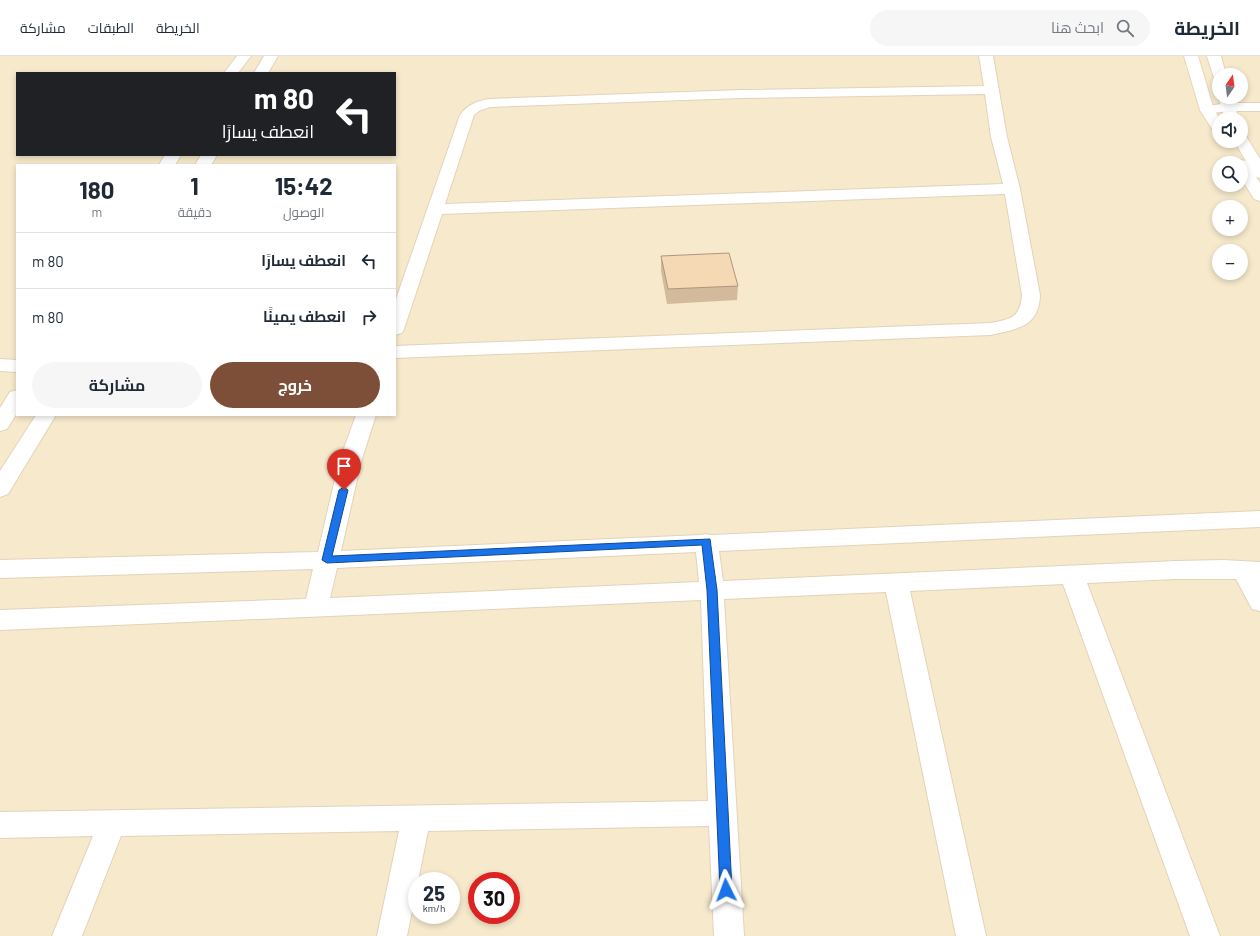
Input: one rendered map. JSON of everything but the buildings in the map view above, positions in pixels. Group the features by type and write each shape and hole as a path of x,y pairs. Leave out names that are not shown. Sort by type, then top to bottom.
{"street":[{"path":"232,72 244,56"},
{"path":"261,72 271,56"},
{"path":"396,352 991,329 1018,323 1028,314 1031,305 1031,295 1012,189 999,137 986,56"},
{"path":"1192,56 1208,110 1212,117"},
{"path":"1214,56 1217,68"},
{"path":"396,326 467,115 470,110 482,105 742,94 991,90"},
{"path":"1208,110 1260,106"},
{"path":"1246,148 1260,174"},
{"path":"1248,177 1260,196"},
{"path":"436,210 1012,189"},
{"path":"0,365 16,366"},
{"path":"0,424 16,399"},
{"path":"0,489 45,416"},
{"path":"316,608 350,462 366,416"},
{"path":"0,569 327,560 706,542 1260,519"},
{"path":"706,542 712,590 729,936"},
{"path":"0,620 316,608 1176,570 1252,570 1260,602"},
{"path":"1072,575 1205,936"},
{"path":"896,582 971,936"},
{"path":"0,825 722,813"},
{"path":"392,936 416,819"},
{"path":"67,936 112,824"}],"shaded area":[{"path":"0,56 1260,56 1260,936 0,936"}],"route":[{"path":"344,490 327,560 706,542 712,590 726,890"}]}
